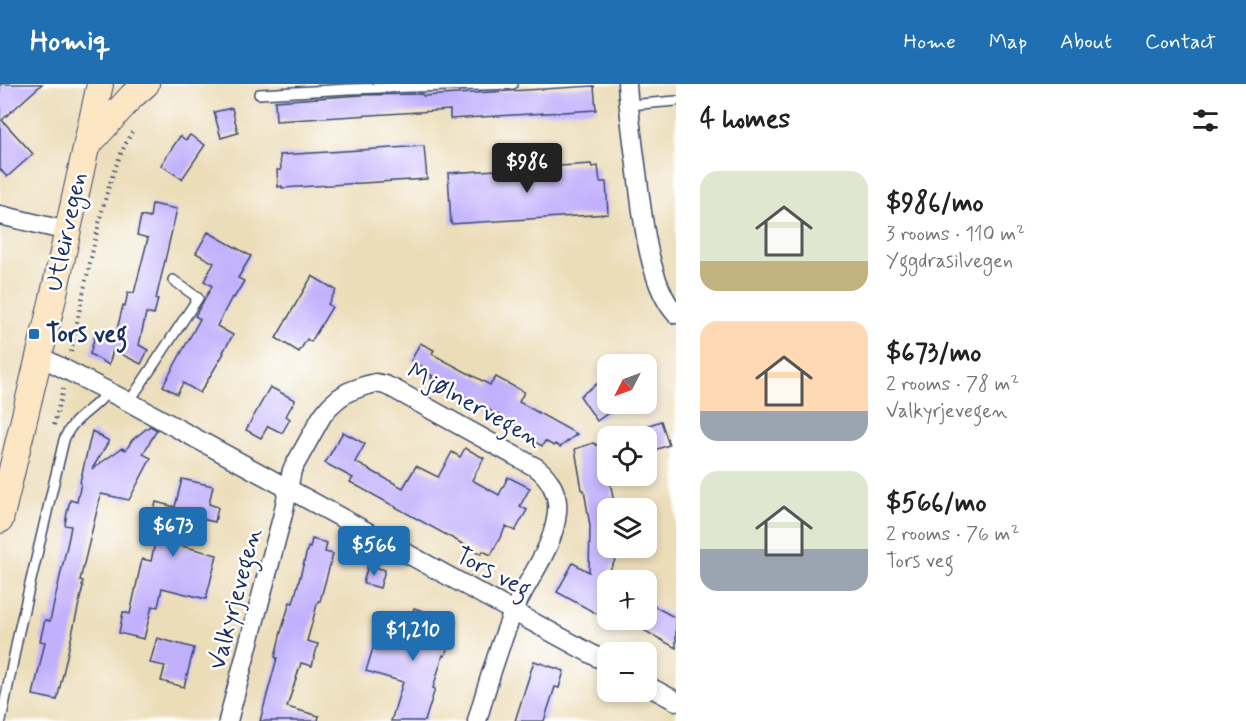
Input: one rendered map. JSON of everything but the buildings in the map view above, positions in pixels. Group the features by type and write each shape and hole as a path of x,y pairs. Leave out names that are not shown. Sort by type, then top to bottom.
{"main road":[{"name":"Utleirvegen","path":"0,520 100,84"},
{"path":"85,148 132,96 146,84"}],"street":[{"path":"627,84 646,233 659,287 676,314"},
{"path":"0,215 67,231"},
{"name":"Tors veg","path":"39,356 129,402 597,657"},
{"name":"Mjølnervegen","path":"288,490 292,470 330,406 348,392 376,383 385,385 452,420 545,474 555,493 558,511 553,531 542,559 514,611 477,721"},
{"name":"Valkyrjevegen","path":"228,721 284,514 288,490"},
{"path":"657,691 676,701"}],"lane":[{"path":"259,94 513,84"},
{"path":"628,105 676,101"},
{"path":"129,402 198,298 173,280"},
{"path":"1,721 19,631 64,440 72,424 100,402 108,391"}],"place":[{"name":"Tors veg","path":"34,334"}]}
